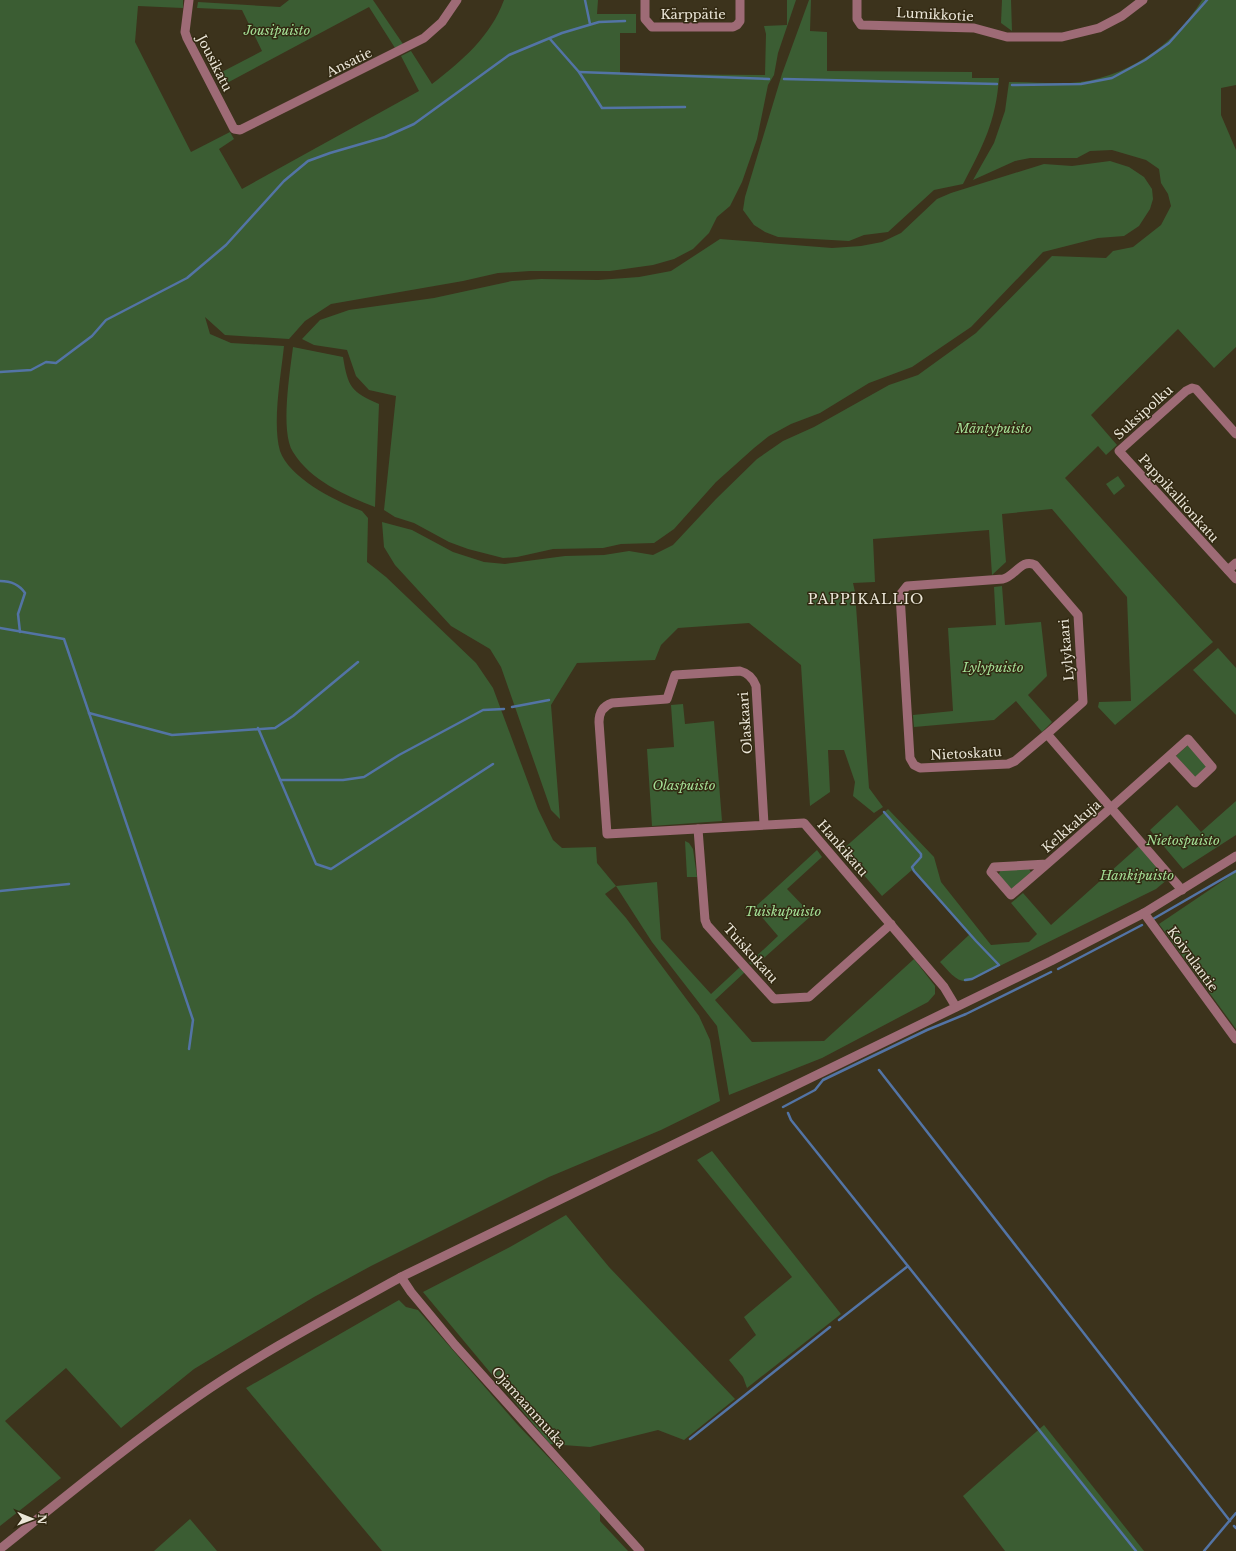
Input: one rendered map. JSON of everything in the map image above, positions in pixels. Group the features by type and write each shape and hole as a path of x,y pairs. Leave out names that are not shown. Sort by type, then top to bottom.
{"street":[{"name":"Jousikatu","path":"189,0 186,38 234,129 240,130"},
{"name":"Ansatie","path":"240,130 424,38 442,22 457,0"},
{"name":"Kärppätie","path":"645,0 645,19 652,27 733,27 740,21 740,0"},
{"name":"Lumikkotie","path":"857,0 857,18 861,25 974,28 1002,36 1050,38 1073,36 1099,28 1122,16 1143,0"},
{"name":"Suksipolku","path":"1119,451 1186,391 1192,388 1196,389 1236,434"},
{"name":"Pappikallionkatu","path":"1119,451 1236,579"},
{"name":"Lylykaari","path":"900,595 907,586 1003,579 1009,577 1024,564 1031,563 1035,565 1078,615 1083,702 1047,734"},
{"path":"1228,570 1236,563"},
{"name":"Nietoskatu","path":"900,595 910,758 914,765 920,768 1008,764 1015,761 1047,734"},
{"name":"Olaskaari","path":"607,834 599,722 599,716 603,708 612,703 667,698 675,676 740,670 745,672 754,680 756,686 764,824"},
{"path":"1047,734 1182,890"},
{"name":"Kelkkakuja","path":"1047,864 994,867 991,872 1011,895 1047,864 1112,808 1188,739 1212,767 1196,784 1170,756"},
{"name":"Hankikatu","path":"607,834 764,824 804,823 944,987 956,1007"},
{"name":"Tuiskukatu","path":"698,829 705,920 707,925 774,999 809,997 890,924"},
{"path":"0,1549 129,1446 197,1396 253,1361 401,1277 956,1007 1144,913 1236,856"},
{"name":"Koivulantie","path":"1144,913 1236,1039"},
{"name":"Ojamaanmutka","path":"401,1277 411,1292 455,1345 640,1551"}],"green space":[{"path":"0,0 183,0 183,8 138,6 135,42 191,152 230,132 234,139 219,149 242,189 419,91 401,56 411,51 432,84 465,57 474,47 491,25 504,0 598,0 597,14 636,14 636,33 620,33 620,74 765,75 766,34 764,26 787,25 787,0 796,0 778,53 774,75 768,85 757,139 742,182 730,206 717,217 709,233 693,249 674,259 653,265 610,271 530,271 498,273 463,281 331,304 305,321 289,339 225,335 205,317 210,334 231,343 284,346 278,399 277,427 280,451 285,461 303,479 315,488 340,502 362,511 368,518 367,562 386,577 476,663 493,688 538,809 553,840 562,848 596,847 597,863 616,886 605,894 626,918 699,1016 710,1040 720,1101 661,1130 549,1177 371,1266 314,1297 194,1369 121,1428 66,1368 5,1421 61,1478 0,1526"},
{"name":"Jousipuisto","path":"289,0 373,0 403,44 395,48 369,7 227,83 223,77 216,75 262,51 242,10 197,8 198,2 280,7"},
{"path":"809,0 811,0 810,31 827,32 827,71 972,72 972,78 999,78 992,120 977,157 963,184 934,190 888,232 864,235 849,241 778,237 765,232 754,225 743,210 745,197 782,74"},
{"path":"1002,0 1011,0 1012,31 1001,23"},
{"name":"Mäntypuisto","path":"1202,0 1236,0 1236,85 1221,88 1221,115 1236,150 1236,347 1214,368 1178,329 1091,415 1117,445 1106,455 1098,446 1065,478 1213,642 1115,725 1098,707 1099,702 1131,701 1127,597 1052,509 1002,514 1006,562 992,575 989,530 873,539 875,582 853,583 855,592 869,788 883,807 874,813 853,796 855,782 844,750 828,750 830,792 810,806 801,665 749,623 678,628 661,645 655,660 577,663 551,705 560,819 551,810 501,667 490,649 451,626 395,565 384,547 382,522 412,530 453,552 484,562 505,564 565,556 604,555 629,551 653,555 673,545 716,499 757,459 783,441 814,427 889,385 918,375 976,333 1052,256 1106,258 1113,251 1133,247 1161,225 1171,206 1168,194 1161,183 1159,169 1146,160 1112,150 1090,151 1077,158 1030,158 1015,161 973,180 994,143 1005,111 1009,82 1070,83 1110,75 1146,57 1163,45 1178,32"},
{"path":"1110,161 1129,167 1144,177 1152,189 1153,199 1150,209 1139,226 1124,236 1098,238 1043,252 971,327 912,367 869,383 820,413 791,424 769,436 716,482 674,529 654,543 621,544 603,548 553,549 517,557 503,558 468,549 449,542 414,523 395,517 384,510 396,396 369,390 356,376 347,350 314,345 302,339 320,320 349,310 434,298 512,281 541,279 598,280 639,277 671,271 720,239 832,248 861,246 882,242 901,233 937,199 951,193 1044,164 1072,166"},
{"path":"293,347 343,357 349,382 352,387 362,396 379,404 375,507 341,492 319,479 300,462 293,452 289,442 286,416"},
{"path":"1118,476 1125,486 1114,495 1106,484"},
{"name":"Lylypuisto","path":"1002,586 1005,625 1041,622 1047,676 1028,695 1052,722 1042,732 1016,701 994,720 914,727 913,715 953,711 948,628 996,625 994,587"},
{"path":"1218,648 1236,668 1236,715 1193,670"},
{"name":"Olaspuisto","path":"683,704 685,724 714,721 722,821 652,826 647,749 674,747 671,705"},
{"path":"1188,745 1208,767 1196,778 1176,756"},
{"name":"Nietospuisto","path":"1236,801 1236,835 1183,869 1150,830 1177,805 1201,832"},
{"name":"Hankipuisto","path":"888,809 934,857 941,882 991,945 1029,942 1037,934 1011,903 1023,893 1051,925 1139,846 1168,879 1156,889 969,981 960,980 953,976 940,962 969,935 912,870 882,896 842,850"},
{"path":"685,841 689,843 693,849 697,877 687,877"},
{"name":"Tuiskupuisto","path":"817,850 822,857 787,889 812,915 755,966 749,963 778,936 754,908"},
{"path":"1029,869 1031,872 1012,889 998,875 1001,870"},
{"path":"1236,872 1236,1029 1159,924"},
{"path":"657,882 661,939 711,994 740,967 745,972 715,1000 752,1042 824,1041 914,959 935,986 935,994 928,1002 822,1058 729,1095 717,1026 652,942 616,886"},
{"path":"712,1151 841,1314 747,1388 743,1377 729,1360 756,1335 744,1317 792,1277 697,1160"},
{"path":"566,1215 609,1267 735,1399 684,1440 658,1430 590,1447 550,1444 423,1292 510,1247"},
{"path":"399,1300 406,1307 418,1310 517,1424 600,1512 600,1521 628,1551 382,1551 246,1388"},
{"path":"1044,1425 1144,1551 1005,1551 963,1496"},
{"path":"190,1519 217,1551 154,1551"}],"waterway":[{"path":"585,0 590,24"},
{"path":"1012,85 1081,84 1112,78 1145,60 1169,43 1207,0"},
{"path":"0,372 31,370 46,362 56,363 92,336 106,320 187,278 226,245 284,181 308,161 385,137 414,124 509,55 562,33 599,22 625,21"},
{"path":"550,39 579,72 602,108 685,107"},
{"path":"579,72 769,79"},
{"path":"784,79 997,84"},
{"path":"0,581 14,584 20,587 25,593 18,614 20,632"},
{"path":"0,628 64,639 193,1020 189,1049"},
{"path":"89,713 172,735 275,728 293,716 358,662"},
{"path":"512,707 549,700"},
{"path":"280,780 343,780 364,777 399,755 483,710 504,709"},
{"path":"258,728 316,864 331,869 493,764"},
{"path":"884,812 921,854 921,857 912,867 914,871 999,965 972,979 965,980"},
{"path":"1153,919 1236,871"},
{"path":"0,891 69,884"},
{"path":"1058,969 1142,925"},
{"path":"783,1107 815,1090 823,1080 927,1030 966,1014 1051,972"},
{"path":"879,1070 1230,1521"},
{"path":"788,1113 791,1120 1136,1551"},
{"path":"839,1320 908,1266"},
{"path":"690,1439 830,1327"},
{"path":"1204,1551 1236,1513"}],"district":[{"name":"PAPPIKALLIO","path":"866,599"}]}
